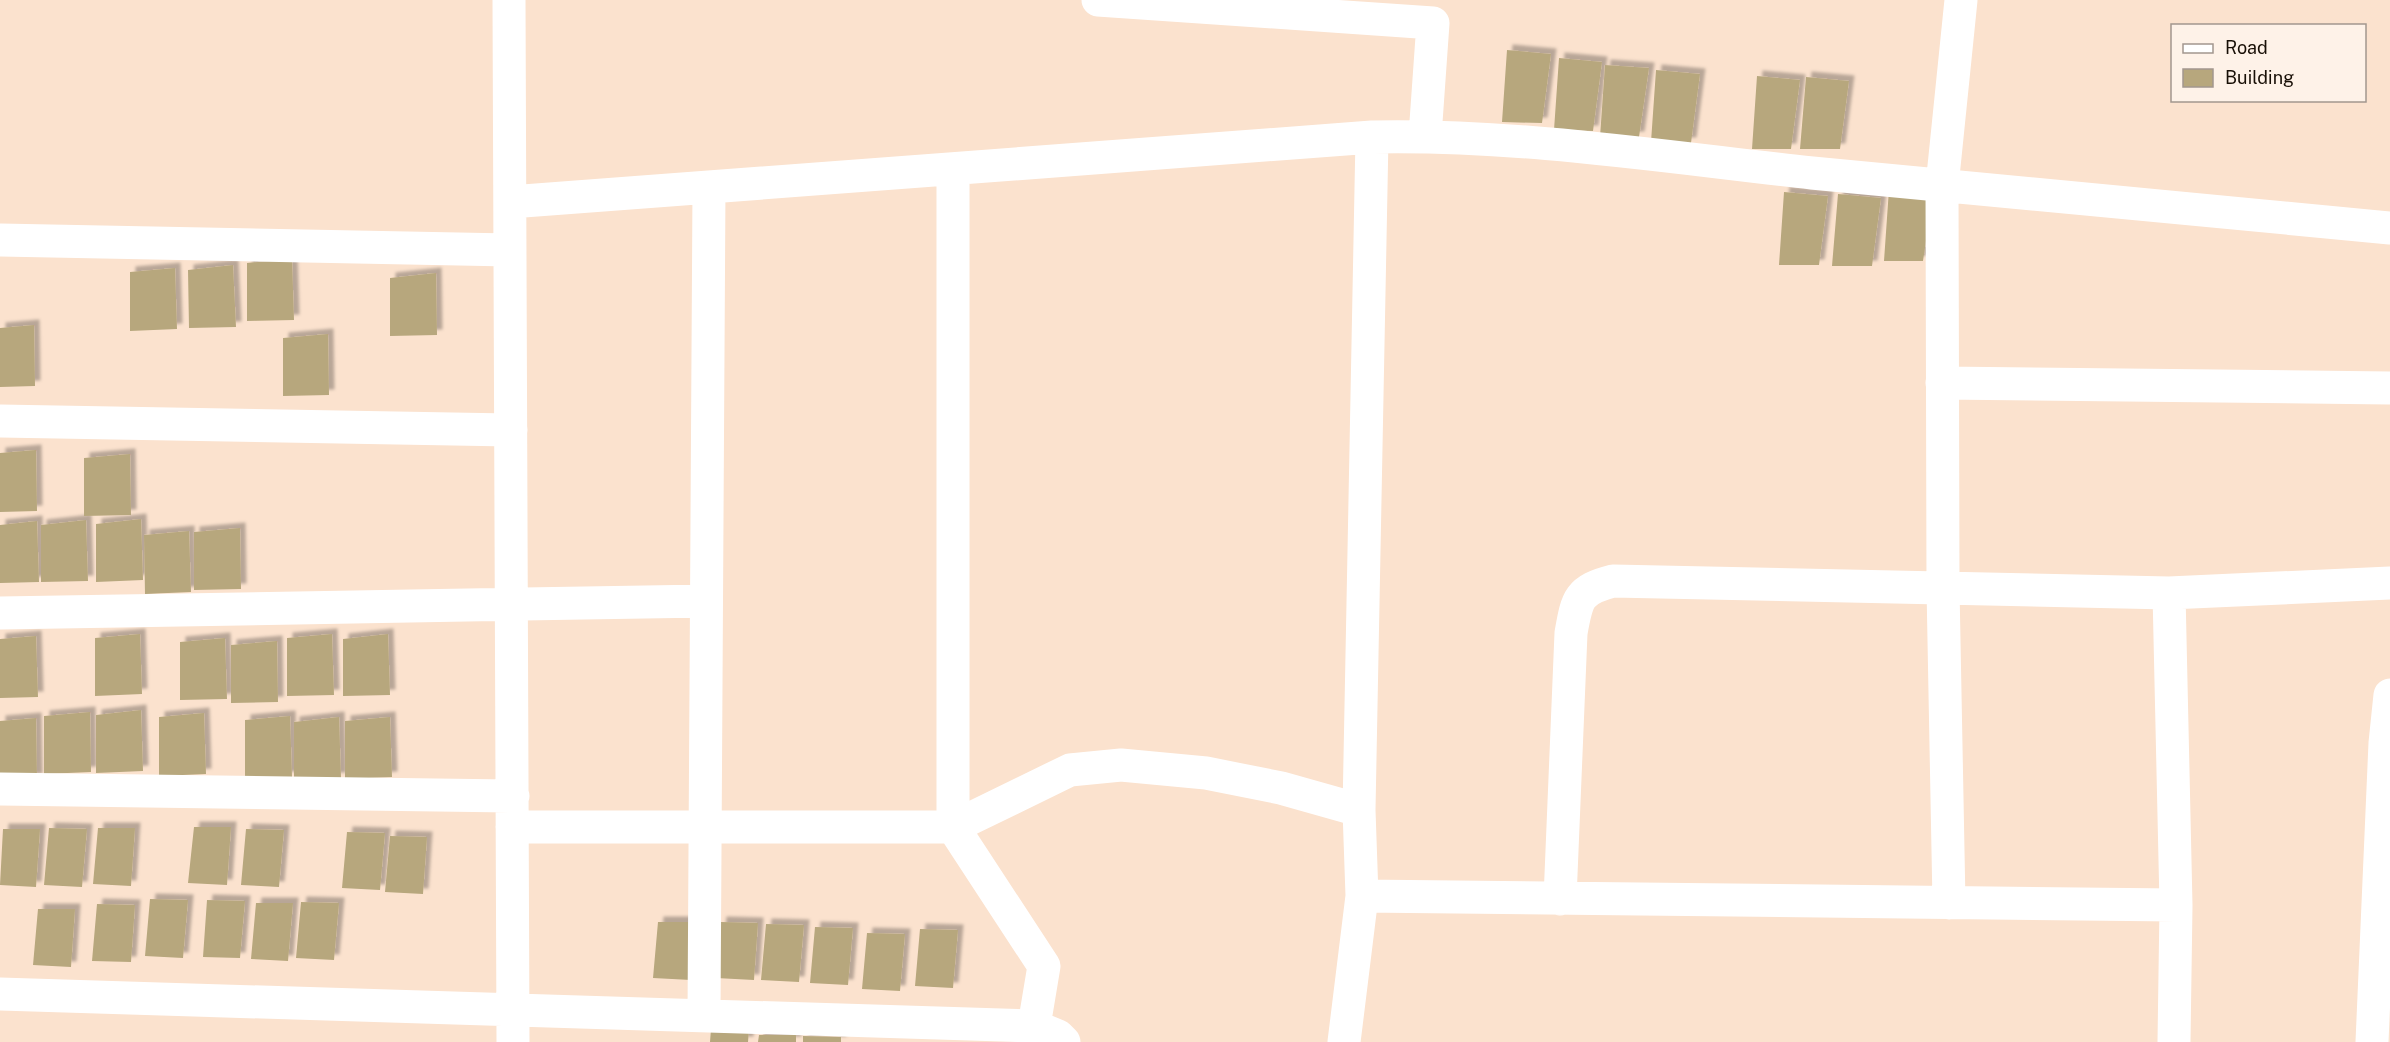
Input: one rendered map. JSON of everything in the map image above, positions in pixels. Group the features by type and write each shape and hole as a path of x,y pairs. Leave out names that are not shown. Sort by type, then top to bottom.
{"street":[{"path":"509,0 513,1042"},
{"path":"1098,0 1434,12 1425,136"},
{"path":"1949,903 1943,588 1942,186 1961,0"},
{"path":"510,202 1372,137 1425,136 1503,140 1942,186 2390,228"},
{"path":"1344,1042 1362,896 1359,810 1372,137"},
{"path":"953,169 953,827 1044,966 1034,1026"},
{"path":"704,1016 709,187"},
{"path":"0,240 510,250"},
{"path":"1942,383 2390,388"},
{"path":"0,421 511,430"},
{"path":"1560,899 1571,633 1576,606 1590,586 1613,580 2169,593 2390,583"},
{"path":"2169,593 2176,905 2174,1042"},
{"path":"0,613 706,601"},
{"path":"2372,1042 2390,695"},
{"path":"0,789 512,812 705,826 953,827 1070,770 1121,765 1206,773 1281,788 1359,810"},
{"path":"1362,896 2176,905"},
{"path":"0,994 1034,1026 1059,1036 1064,1042"}],"building":[{"path":"1507,50 1551,54 1542,123 1502,122"},
{"path":"1559,58 1602,62 1593,131 1554,130"},
{"path":"1605,65 1649,68 1639,137 1600,137"},
{"path":"1656,70 1700,74 1691,143 1651,142"},
{"path":"1757,76 1800,80 1791,149 1752,149"},
{"path":"1806,77 1849,81 1840,149 1800,149"},
{"path":"1889,189 1933,193 1923,261 1884,261"},
{"path":"1784,192 1828,196 1819,265 1779,265"},
{"path":"1838,194 1881,198 1872,266 1832,266"},
{"path":"292,259 294,320 247,321 247,263"},
{"path":"233,265 236,327 189,328 188,270"},
{"path":"175,268 177,329 130,331 130,272"},
{"path":"436,273 437,335 390,336 390,278"},
{"path":"34,325 35,386 0,387 0,328"},
{"path":"328,334 329,395 283,396 283,338"},
{"path":"36,450 37,511 0,512 0,453"},
{"path":"130,454 131,515 84,516 84,458"},
{"path":"141,519 143,580 96,582 96,524"},
{"path":"86,520 88,581 41,582 41,525"},
{"path":"37,521 39,582 0,583 0,525"},
{"path":"240,528 241,589 194,590 194,532"},
{"path":"189,531 191,592 145,594 144,535"},
{"path":"140,634 142,694 95,696 95,638"},
{"path":"332,634 334,695 287,696 287,638"},
{"path":"388,634 390,695 343,696 343,639"},
{"path":"36,636 38,697 0,698 0,639"},
{"path":"225,638 227,699 180,700 180,642"},
{"path":"277,641 278,702 231,703 231,645"},
{"path":"141,710 143,771 96,773 96,715"},
{"path":"90,712 91,772 44,774 44,716"},
{"path":"204,713 206,774 159,776 159,717"},
{"path":"290,716 292,777 245,778 245,720"},
{"path":"339,717 341,778 294,779 294,722"},
{"path":"390,717 392,777 345,779 345,721"},
{"path":"36,718 37,779 0,780 0,721"},
{"path":"194,827 231,827 227,885 188,883"},
{"path":"49,828 87,829 82,887 44,885"},
{"path":"98,828 135,828 131,886 93,884"},
{"path":"3,829 40,829 36,887 0,885"},
{"path":"246,829 284,830 279,887 241,885"},
{"path":"347,832 385,833 380,890 342,888"},
{"path":"390,836 427,837 423,894 385,892"},
{"path":"150,899 188,900 183,958 145,956"},
{"path":"207,900 245,901 240,958 203,957"},
{"path":"301,902 339,903 334,960 296,958"},
{"path":"256,903 293,903 288,961 251,959"},
{"path":"97,904 135,905 131,962 92,961"},
{"path":"38,909 75,909 71,967 33,965"},
{"path":"658,922 696,922 691,980 653,978"},
{"path":"721,922 758,923 754,980 716,978"},
{"path":"766,924 804,925 799,982 761,980"},
{"path":"815,927 853,928 848,985 810,983"},
{"path":"920,929 958,930 953,988 915,986"},
{"path":"867,933 905,934 900,991 862,989"},
{"path":"711,1029 749,1030 748,1042 710,1042"},
{"path":"759,1035 796,1035 796,1042 758,1042"},
{"path":"803,1036 841,1037 841,1042 803,1042"}]}
